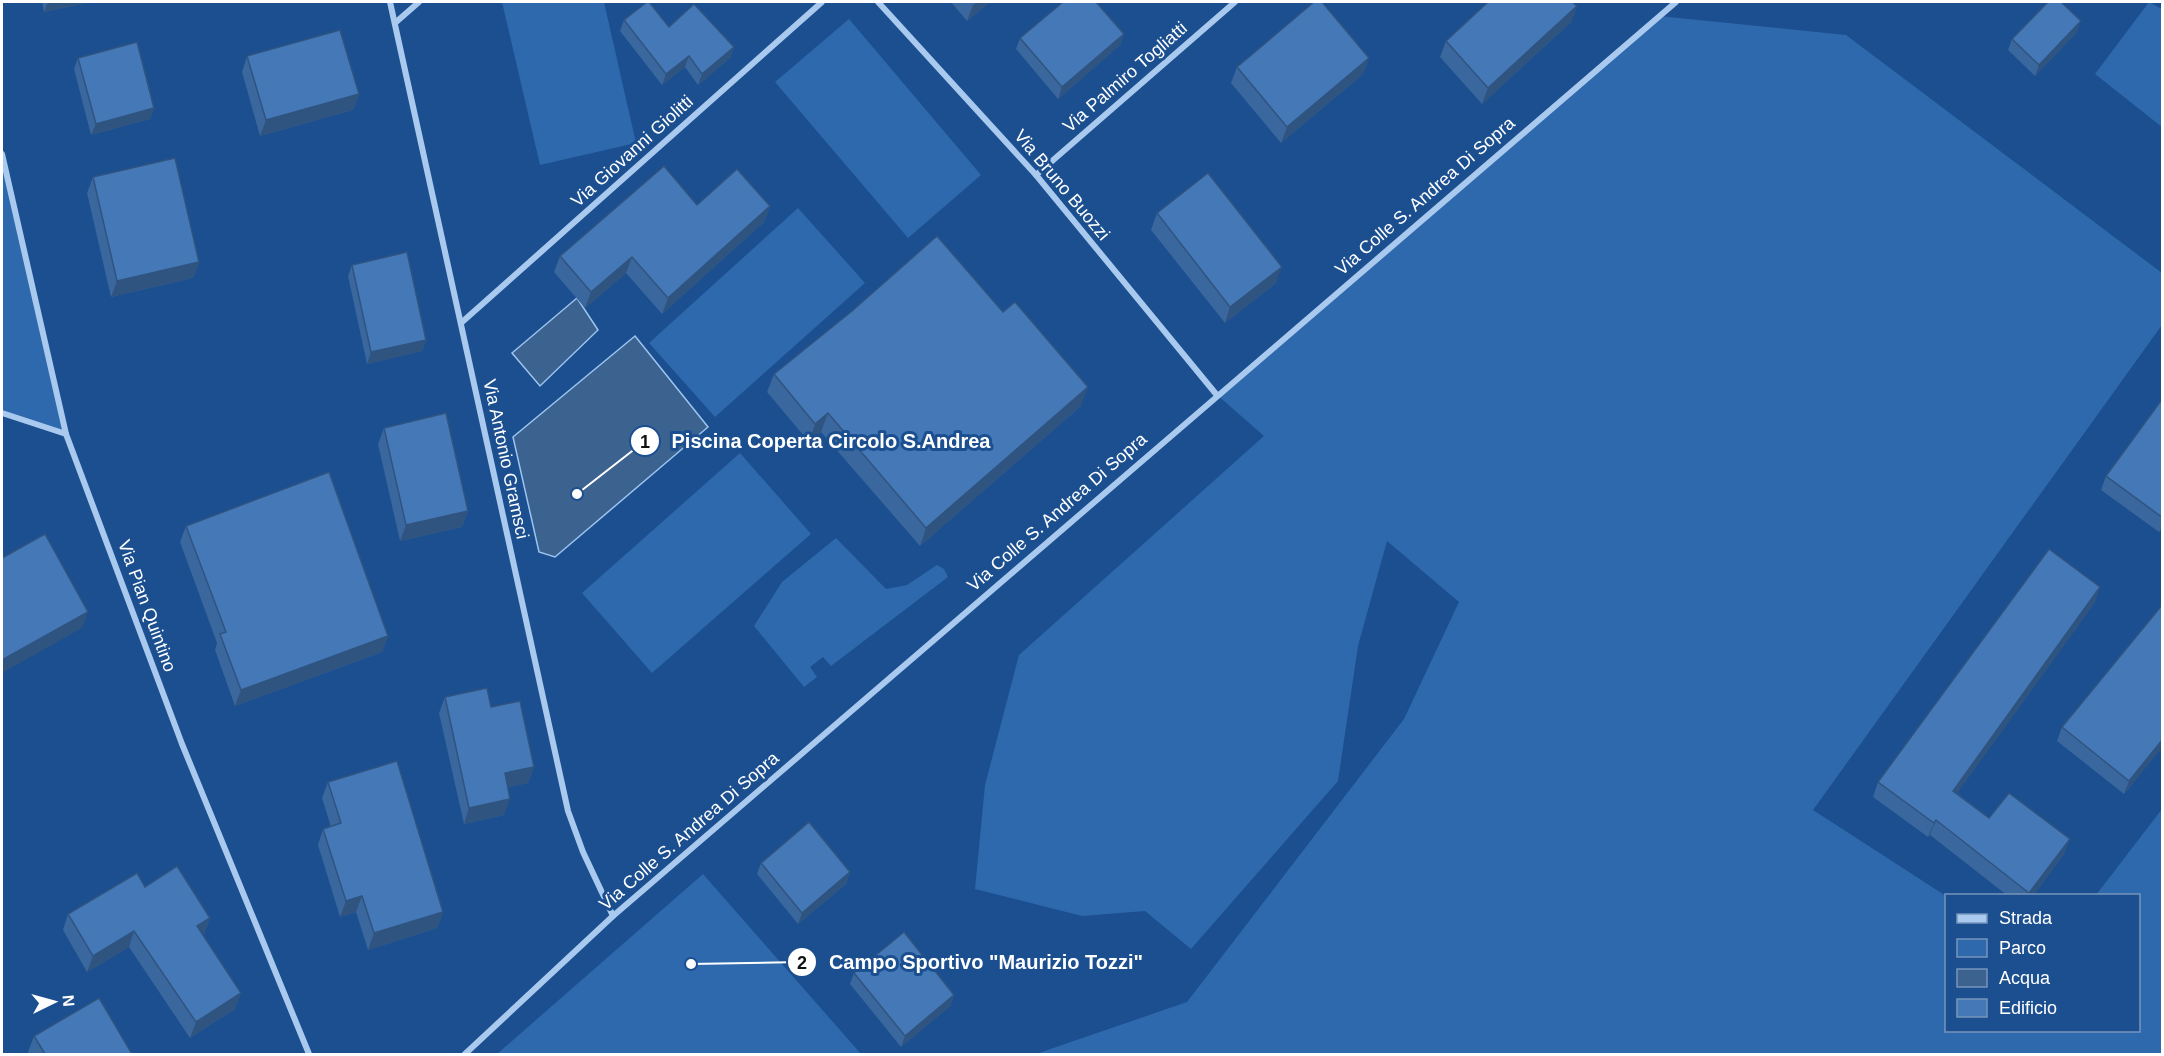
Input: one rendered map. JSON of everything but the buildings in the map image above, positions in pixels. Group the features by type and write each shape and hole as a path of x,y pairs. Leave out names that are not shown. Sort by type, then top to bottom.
{"street":[{"name":"Via Antonio Gramsci","path":"390,2 568,811 583,852 614,916"},
{"path":"395,23 419,2"},
{"name":"Via Giovanni Giolitti","path":"461,323 822,2"},
{"name":"Via Bruno Buozzi","path":"878,2 1036,175 1216,394"},
{"name":"Via Palmiro Togliatti","path":"1036,175 1235,2"},
{"name":"Via Colle S. Andrea Di Sopra","path":"465,1054 614,916 1216,394 1676,2"},
{"name":"Via Pian Quintino","path":"2,154 66,434 182,744 309,1054"},
{"path":"2,412 66,434"}],"green space":[{"path":"502,2 604,2 636,143 540,165"},
{"path":"2149,2 2162,9 2162,127 2095,74"},
{"path":"1659,16 1846,35 2162,273 2162,325 1813,810 1945,895 1945,1032 2140,1032 2140,894 2097,894 2162,809 2162,1054 1036,1054 1187,1002 1404,719 1459,602 1387,541 1358,646 1338,781 1191,949 1145,911 1082,916 975,889 985,785 1019,655 1264,436 1216,394"},
{"path":"849,19 981,175 908,238 775,82"},
{"path":"2,151 66,434 2,413"},
{"path":"798,208 865,283 715,417 649,343"},
{"path":"740,453 811,534 652,673 582,593"},
{"path":"836,538 886,589 907,585 937,565 944,569 948,577 831,666 823,657 810,667 817,677 804,687 754,626 782,582"},
{"path":"703,874 861,1054 497,1054"}],"water":[{"path":"577,298 598,330 540,386 512,353"},
{"path":"635,336 708,427 555,557 539,552 513,437"}],"place":[{"name":"Piscina Coperta Circolo S.Andrea","path":"577,494"},
{"name":"Campo Sportivo \"Maurizio Tozzi\"","path":"691,964"}]}
